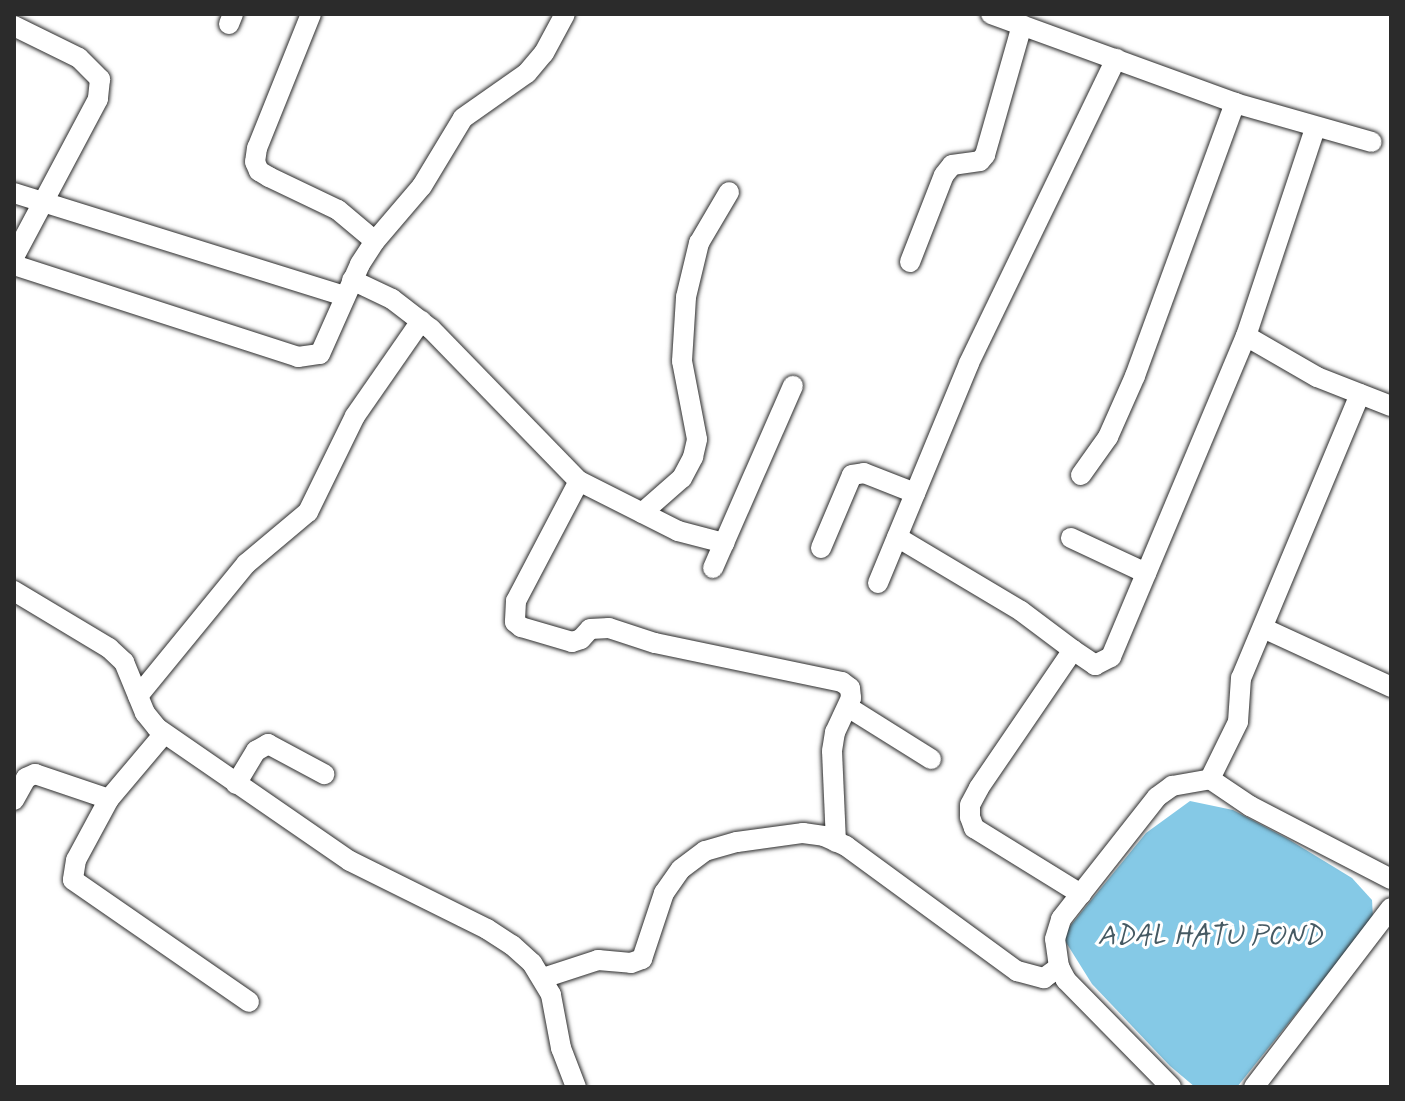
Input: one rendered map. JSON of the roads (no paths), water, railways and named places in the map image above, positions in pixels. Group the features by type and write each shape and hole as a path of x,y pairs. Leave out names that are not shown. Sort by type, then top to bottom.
{"street":[{"path":"311,14 257,148 255,162 259,171 269,177 338,210 375,241"},
{"path":"14,265 298,357 320,354 349,288 375,241 417,194 463,118 527,73 544,53 565,14"},
{"path":"991,14 1235,103 1372,142"},
{"path":"910,262 944,175 952,165 980,161 985,155 1022,25"},
{"path":"14,26 79,58 100,79 98,99 14,257"},
{"path":"878,583 993,310 1116,59"},
{"path":"1081,475 1108,437 1135,376 1235,103"},
{"path":"897,537 1021,611 1095,665 1111,657 1246,336 1315,128"},
{"path":"642,513 682,478 693,457 697,439 682,361 686,297 699,243 729,192"},
{"path":"14,193 392,299 421,321 579,481 690,536 724,543"},
{"path":"138,696 246,564 308,512 355,416 421,321"},
{"path":"1246,336 1317,377 1391,406"},
{"path":"713,568 793,386"},
{"path":"1210,779 1238,722 1241,678 1360,394"},
{"path":"821,548 852,475 864,473 915,493"},
{"path":"579,481 516,601 513,612 521,627 572,642 581,639 590,629 609,628 655,643 842,682 850,688 848,707 835,732 832,751 836,842"},
{"path":"1071,538 1146,573"},
{"path":"14,591 109,648 124,662 145,713 164,734 350,861 487,929 512,945 543,978 576,1087"},
{"path":"1263,628 1391,687"},
{"path":"1073,650 970,805 974,828 1081,894"},
{"path":"848,707 931,759"},
{"path":"164,734 109,799 76,860 73,880 249,1002"},
{"path":"236,784 256,751 268,744 324,774"},
{"path":"14,800 26,778 35,774 109,799"},
{"path":"1171,1087 1066,980 1055,950 1057,929 1157,797 1172,786 1210,779 1250,806 1391,879"},
{"path":"543,978 598,960 631,963 642,959 664,893 681,869 705,851 737,842 803,833 836,842 1017,971 1044,978 1059,967"},
{"path":"1254,1087 1391,908"}],"water":[{"name":"ADAL HATU POND","path":"1190,801 1233,810 1288,839 1352,878 1372,900 1373,918 1237,1087 1195,1087 1170,1066 1092,984 1062,936 1146,833"}]}
